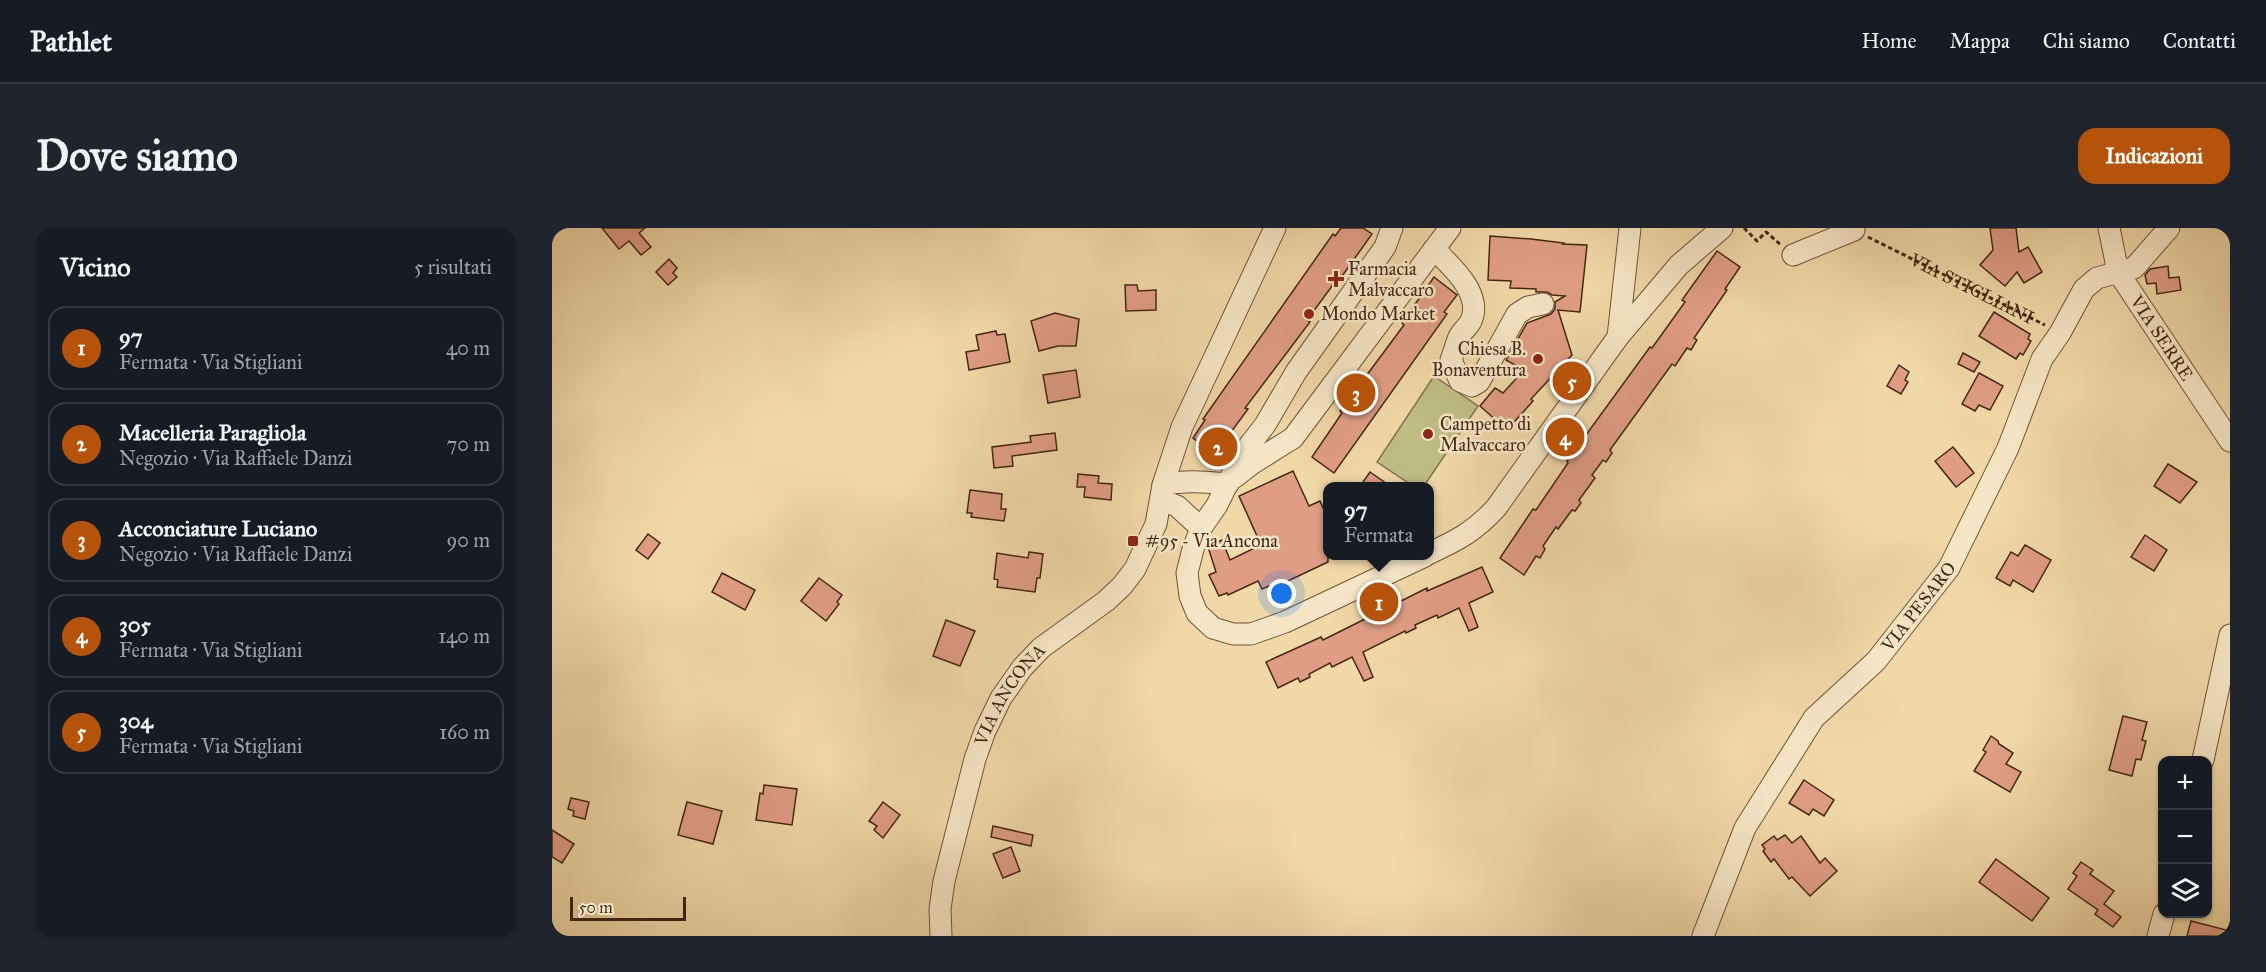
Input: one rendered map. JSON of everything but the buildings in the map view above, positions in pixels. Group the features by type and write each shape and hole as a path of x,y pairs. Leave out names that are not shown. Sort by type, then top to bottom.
{"street":[{"path":"1200,481 1174,452 1182,427 1275,228"},
{"path":"1392,228 1385,247 1296,372 1265,425 1241,456 1217,505 1201,528 1187,573 1190,596 1197,613 1213,628 1233,634 1251,634 1285,622 1415,560"},
{"path":"1167,497 1179,482 1200,481 1228,484 1253,463 1293,438 1450,228"},
{"path":"1618,337 1630,228"},
{"path":"1434,551 1466,536 1482,524 1496,508 1618,337 1679,265 1722,228"},
{"name":"VIA SERRE","path":"2109,228 2118,272 2230,441"},
{"name":"VIA PESARO","path":"1702,936 1745,828 1814,718 1876,661 1949,568 2008,448 2042,359 2060,333 2084,289 2097,278 2134,268 2169,228"},
{"path":"1793,255 1854,229"},
{"path":"1434,249 1451,266 1472,294 1474,306 1471,321 1460,337 1451,360 1460,381 1472,386 1479,382 1517,314 1528,307 1542,304"},
{"path":"1265,425 1276,438 1286,444"},
{"name":"VIA ANCONA","path":"940,936 940,909 944,881 966,792 985,731 1001,698 1022,668 1041,648 1106,601 1136,569 1167,497 1174,452"},
{"path":"1167,497 1217,505"},
{"path":"1167,497 1201,528"},
{"path":"2204,756 2230,635"},
{"path":"2158,936 2163,918"}],"path":[{"path":"1744,228 1757,242 1766,232 1793,255"},
{"name":"VIA STIGLIANI","path":"1854,229 2060,333"}],"shaded area":[{"name":"Campetto di Malvaccaro","path":"1434,376 1478,406 1427,482 1407,482 1377,462"}],"place":[{"name":"Farmacia Malvaccaro","path":"1336,279"},
{"name":"Mondo Market","path":"1309,314"},
{"name":"Chiesa B. Bonaventura","path":"1538,359"},
{"name":"304","path":"1572,381"},
{"name":"Acconciature Luciano","path":"1356,393"},
{"name":"Campetto di Malvaccaro","path":"1428,434"},
{"name":"305","path":"1565,437"},
{"name":"Macelleria Paragliola","path":"1218,447"},
{"name":"#95 - Via Ancona","path":"1133,541"},
{"name":"97","path":"1379,602"}]}
